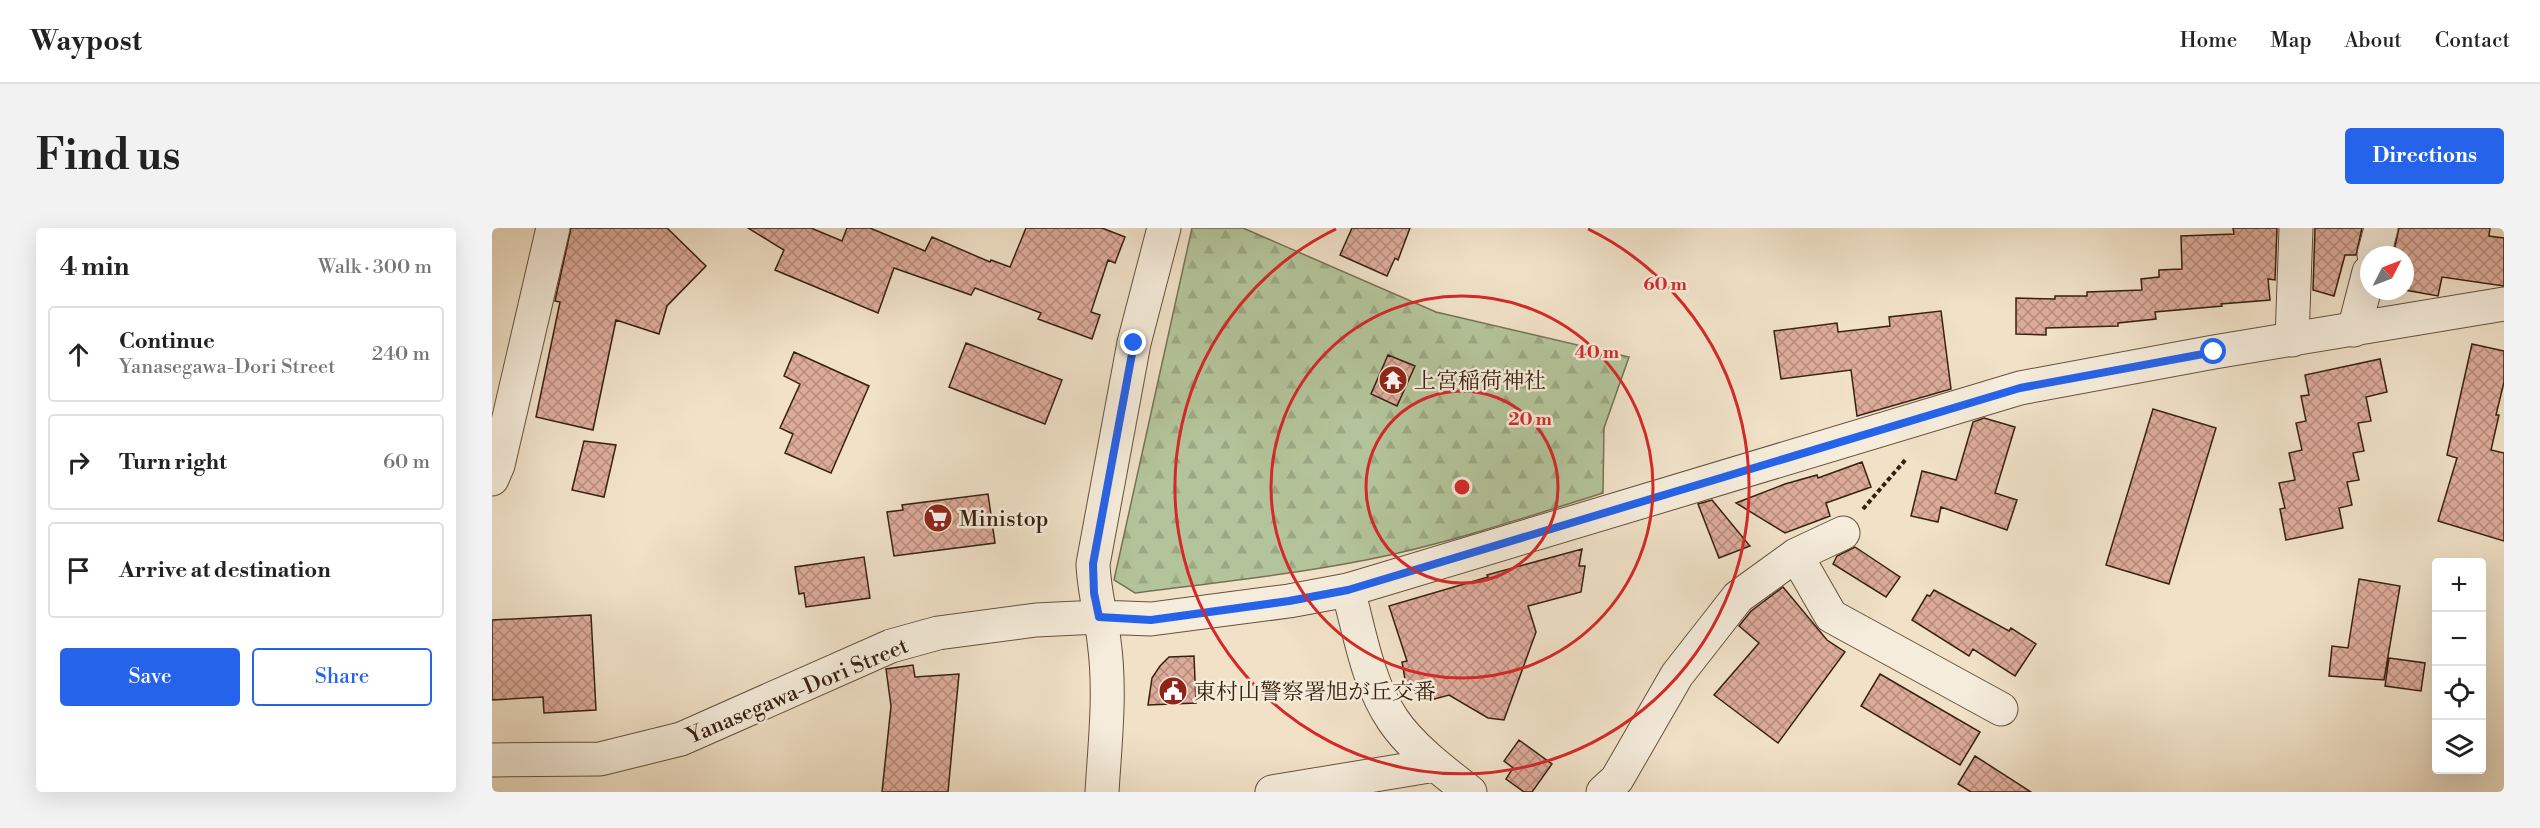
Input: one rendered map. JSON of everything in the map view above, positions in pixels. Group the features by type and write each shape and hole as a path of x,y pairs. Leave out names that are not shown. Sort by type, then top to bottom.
{"street":[{"path":"492,479 498,465 553,228"},
{"path":"1102,792 1108,693 1104,640 1094,593 1093,564 1134,343 1164,228"},
{"path":"2292,340 2296,228"},
{"path":"2375,246 2380,228"},
{"path":"2354,330 2362,300"},
{"name":"Yanasegawa-Dori Street","path":"492,760 600,759 681,739 891,646 938,633 1036,620 1099,617 1151,620 1289,601 1348,590 2020,388 2214,352 2504,304"},
{"path":"1603,792 1617,779 1677,675 1738,597 1796,555 1843,532"},
{"path":"1796,555 1831,616 2001,709"},
{"path":"1348,590 1369,670 1381,700 1394,722 1435,765 1470,792"},
{"path":"1272,792 1435,765"}],"path":[{"path":"1843,532 1921,442 1928,414"}],"green space":[{"path":"1192,228 1243,228 1436,312 1629,357 1604,428 1603,493 1455,538 1366,560 1135,593 1114,580"}],"building":[{"path":"571,228 667,228 706,266 667,306 659,334 616,320 593,430 536,417 560,302 555,301"},
{"path":"748,228 811,228 842,241 847,228 870,228 925,251 932,237 990,262 991,260 1010,267 1026,228 1102,228 1125,237 1115,263 1108,260 1091,312 1100,315 1092,339 1038,319 1041,313 975,288 971,295 894,268 878,313 775,270 784,250"},
{"path":"1352,228 1410,228 1398,260 1395,258 1387,276 1340,255"},
{"path":"2233,228 2277,228 2275,280 2268,279 2270,300 2155,312 2156,319 2118,323 2118,326 2046,328 2046,335 2016,334 2016,298 2055,299 2055,296 2087,296 2087,292 2142,290 2141,279 2159,277 2159,270 2182,269 2181,236 2234,234"},
{"path":"2315,228 2362,228 2356,255 2345,255 2334,296 2313,290"},
{"path":"2399,228 2490,228 2489,236 2504,238 2504,286 2442,277 2438,296 2414,292 2414,246 2395,246"},
{"path":"1941,311 1951,389 1857,416 1851,370 1781,379 1774,331 1837,323 1838,332 1890,326 1889,317"},
{"path":"966,343 1062,380 1045,424 949,387"},
{"path":"2472,344 2504,351 2504,382 2491,450 2504,453 2504,541 2438,521 2457,458 2447,455"},
{"path":"794,352 869,386 831,473 785,453 793,434 780,428 800,384 784,376"},
{"name":"上宮稲荷神社","path":"1388,355 1415,366 1397,406 1371,394"},
{"path":"2380,359 2387,392 2366,397 2371,421 2358,423 2364,451 2353,453 2359,480 2347,482 2352,505 2339,508 2343,528 2286,540 2280,509 2285,508 2279,483 2295,480 2289,453 2302,450 2296,423 2306,421 2301,396 2309,395 2305,375"},
{"path":"2153,409 2216,428 2169,584 2106,565"},
{"path":"1984,418 2015,427 1995,493 2017,500 2007,530 1941,507 1938,522 1911,516 1922,471 1956,480 1973,422"},
{"path":"584,441 616,445 604,497 572,490"},
{"path":"1862,462 1871,487 1826,503 1830,516 1785,533 1736,503 1785,484 1817,475 1818,478"},
{"path":"988,494 995,543 894,556 887,512 903,510 902,505"},
{"path":"1712,500 1750,546 1719,558 1698,504"},
{"path":"1855,547 1900,577 1886,597 1833,564 1837,556"},
{"path":"1582,549 1579,566 1585,566 1581,592 1528,606 1536,632 1504,720 1488,718 1449,695 1431,700 1406,685 1402,662 1407,661 1389,606 1488,577 1487,575"},
{"path":"864,557 870,598 806,607 804,593 799,594 795,567"},
{"path":"2359,579 2400,586 2384,680 2329,676 2332,646 2348,648"},
{"path":"1783,587 1827,640 1845,652 1778,743 1714,695 1759,643 1739,626 1751,611"},
{"path":"1934,590 2009,631 2011,628 2036,644 2015,676 1973,649 1969,656 1912,620 1927,595 1930,596"},
{"path":"591,615 596,710 544,713 543,697 492,700 492,620"},
{"name":"東村山警察署旭が丘交番","path":"1194,656 1196,703 1148,705 1152,678 1160,666 1169,657"},
{"path":"2389,658 2425,663 2421,691 2385,686"},
{"path":"913,665 915,677 959,674 948,792 882,792 891,706 886,669"},
{"path":"1880,674 1980,732 1960,765 1861,706"},
{"path":"1519,740 1552,764 1532,792 1524,792 1506,779 1513,768 1504,761"},
{"path":"1975,756 2031,792 1971,792 1958,784"}],"place":[{"name":"上宮稲荷神社","path":"1393,380"},
{"name":"Ministop","path":"938,518"},
{"name":"東村山警察署旭が丘交番","path":"1173,691"}],"route":[{"path":"1134,343 1093,564 1094,593 1099,617 1151,620 1289,601 1348,590 2020,388 2214,352"}]}
